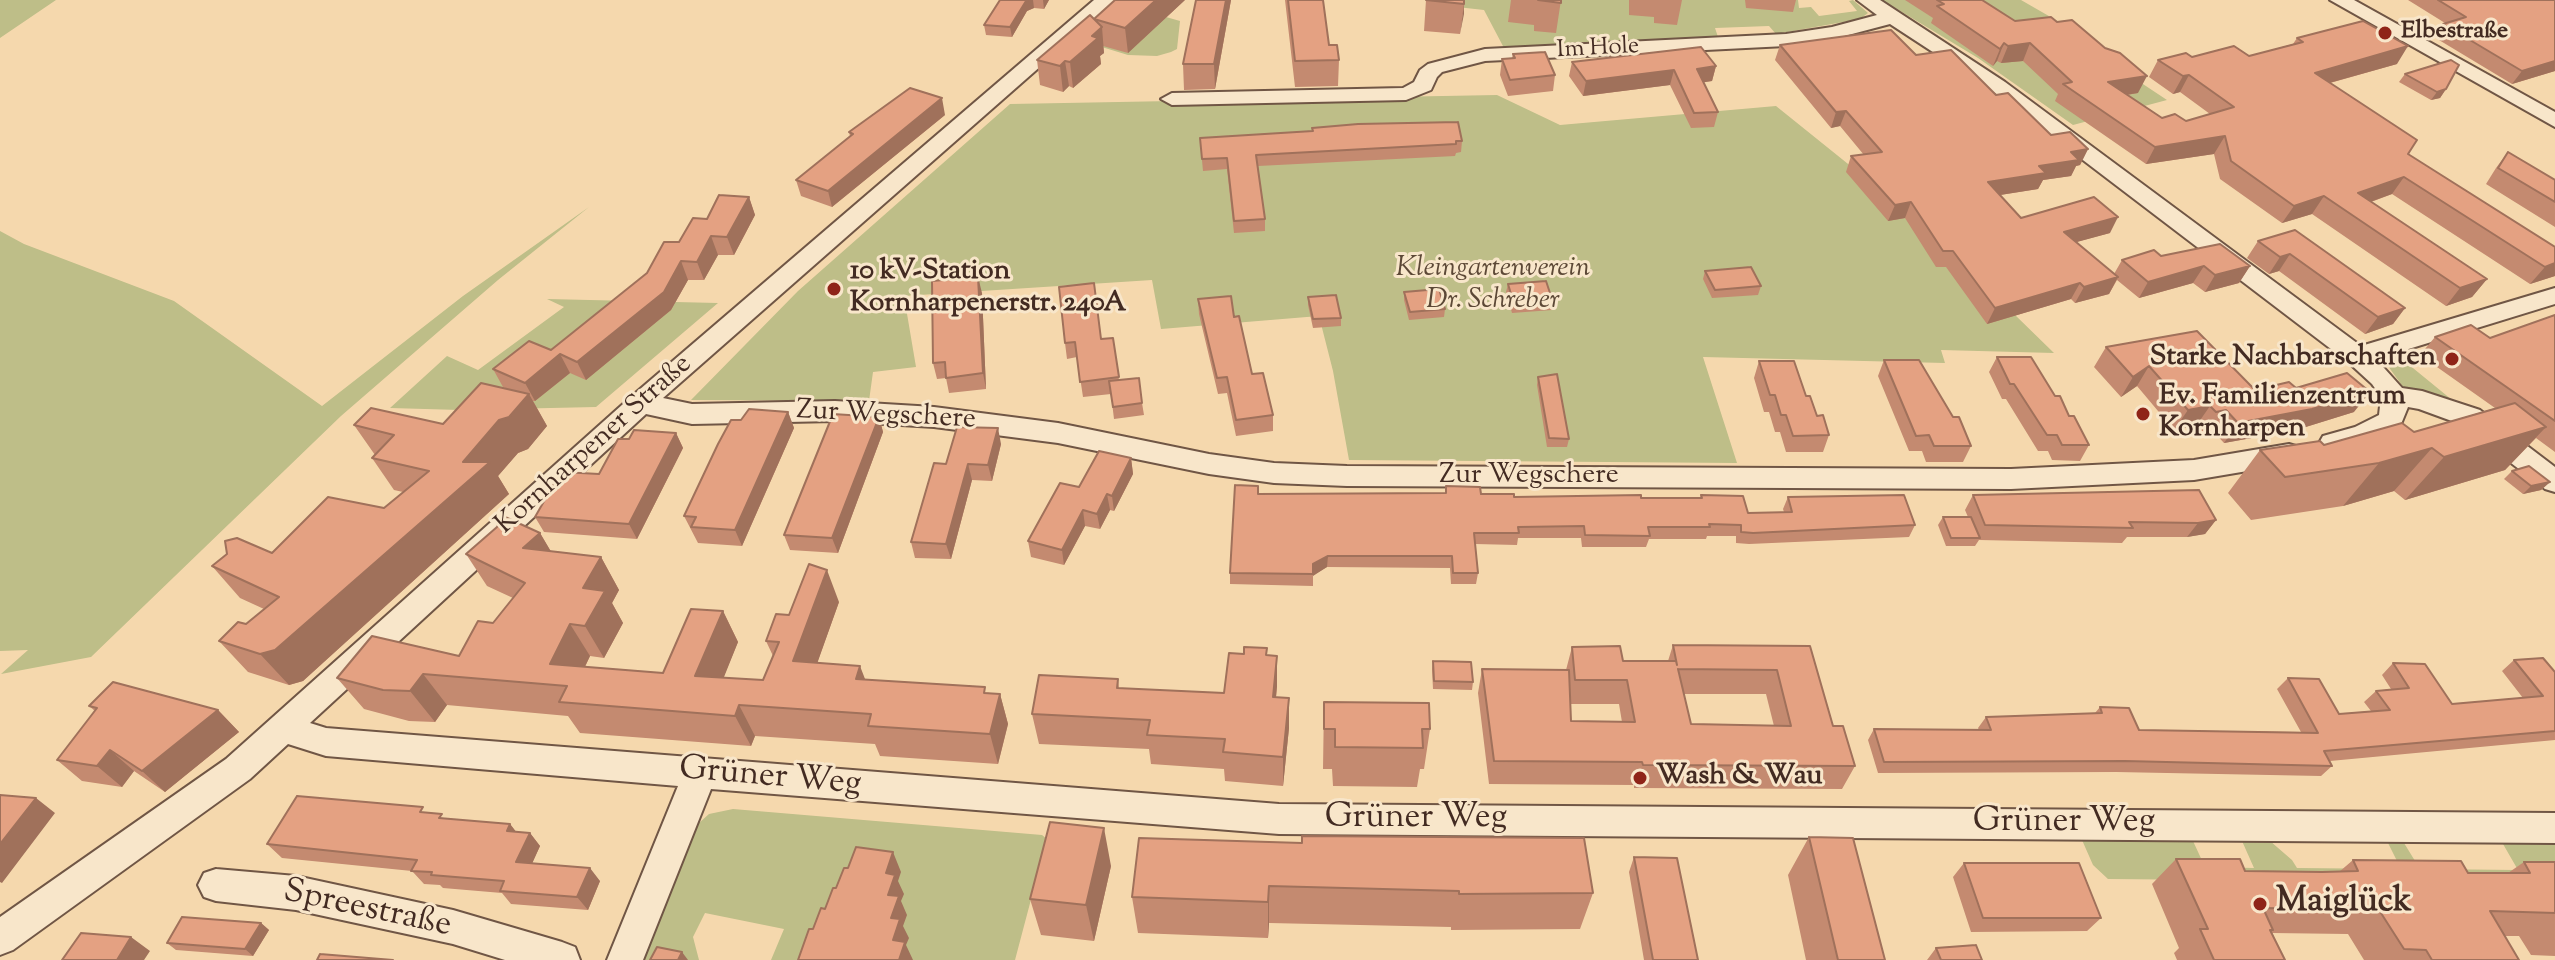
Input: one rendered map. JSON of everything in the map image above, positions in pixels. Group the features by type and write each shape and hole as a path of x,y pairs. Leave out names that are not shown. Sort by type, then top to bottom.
{"street":[{"name":"Kornharpener Straße","path":"0,938 238,769 641,403 1106,0"},
{"path":"1867,0 1998,86 2357,356 2381,378 2394,396 2422,400 2470,417 2555,482"},
{"path":"2340,0 2555,121"},
{"name":"Im Hole","path":"1172,99 1406,94 1424,86 1427,74 1435,68 1485,55 1786,40 1833,33 1893,17"},
{"path":"2357,356 2555,296"},
{"name":"Zur Wegschere","path":"641,403 692,414 835,411 948,418 1058,433 1209,464 1274,473 1347,476 2011,479 2194,470 2314,448 2363,435 2389,422 2395,412 2394,396"},
{"name":"Grüner Weg","path":"283,729 326,742 1279,819 2555,828"},
{"path":"625,960 700,774"},
{"name":"Spreestraße","path":"216,885 296,893 453,927 562,960"}],"green space":[{"path":"0,0 56,0 0,38"},
{"path":"1458,0 1798,0 1799,8 1811,7 1819,16 1857,11 1849,1 1853,0 1868,13 1860,19 1776,34 1769,26 1715,28 1718,37 1504,48 1484,10 1457,7"},
{"path":"1882,0 2021,0 2068,27 2063,31 2167,100 2073,125 1978,58"},
{"path":"1166,17 1180,21 1177,49 1157,56 1128,55 1082,41"},
{"name":"Kleingartenverein Dr. Schreber","path":"1497,95 1560,125 1776,106 1863,176 1971,272 2054,353 1941,350 1945,363 1703,357 1737,463 1349,460 1333,371 1319,316 1161,329 1152,280 904,296 916,367 873,372 869,401 691,400 798,291 1010,104"},
{"path":"589,207 498,280 341,416 91,657 1,674 28,650 0,651 0,231 24,244 174,301 322,406 463,296"},
{"path":"547,299 718,303 596,407 390,408 447,356 478,370 564,307"},
{"path":"2397,355 2457,404 2406,391 2388,366"},
{"path":"733,809 1042,835 1047,839 1015,960 771,960 784,929 705,913 693,937 699,960 643,960 699,823 709,814"},
{"path":"2082,840 2193,841 2205,867 2254,868 2242,841 2270,841 2297,868 2401,869 2388,843 2404,843 2420,869 2518,870 2503,844 2555,844 2555,883 2108,879 2093,865"}],"building":[{"path":"1000,0 1028,0 1010,27 984,25"},
{"path":"1115,0 1156,0 1125,28 1094,19"},
{"path":"1196,0 1226,0 1214,64 1183,64"},
{"path":"1288,0 1323,0 1329,45 1337,45 1339,60 1295,61"},
{"path":"1426,0 1464,0 1464,4"},
{"path":"1937,0 1982,0 2015,21 2051,17 2057,22 2072,20 2105,48 2120,53 2147,76 2108,82 2162,118 2175,114 2186,121 2234,107 2189,75 2183,76 2158,60 2186,53 2192,57 2234,46 2249,56 2303,42 2297,38 2363,21 2408,46 2315,73 2417,140 2408,154 2555,247 2555,263 2545,267 2404,177 2358,193 2487,279 2460,288 2324,196 2294,206 2231,161 2225,136 2155,147 2063,84 2072,82 2030,43 2008,46 2004,43 2000,49 1937,6 1944,4"},
{"path":"2438,0 2555,0 2555,61 2522,71 2443,24 2466,17"},
{"path":"1090,15 1102,27 1092,36 1098,38 1070,62 1065,61 1060,66 1037,60"},
{"path":"1891,30 1916,55 1951,50 1996,95 2008,93 2051,135 2070,132 2088,149 2071,152 2079,160 2039,166 2046,173 1988,182 2021,218 2094,197 2118,217 2064,232 2118,277 2084,287 2080,283 1995,308 1953,251 1943,251 1911,202 1895,205 1851,156 1882,152 1846,111 1836,112 1780,45"},
{"path":"1701,47 1716,66 1697,69 1718,112 1694,113 1674,70 1586,81 1572,62"},
{"path":"1545,52 1555,75 1510,80 1502,59 1515,58 1513,54"},
{"path":"2451,60 2459,65 2446,89 2437,92 2405,74"},
{"path":"910,88 942,98 828,191 796,180 853,134 849,132"},
{"path":"1458,122 1462,141 1456,141 1456,144 1256,155 1265,219 1234,221 1227,158 1202,159 1200,138 1313,131 1312,128 1358,124"},
{"path":"2508,152 2555,180 2555,202 2498,168"},
{"path":"719,195 749,197 727,237 711,236 697,262 681,261 664,292 577,362 560,354 525,383 493,369 529,341 551,350 647,273 664,242 679,242 693,218 707,219"},
{"path":"2295,230 2405,308 2378,317 2290,254 2280,257 2258,241"},
{"path":"2220,244 2250,266 2215,275 2204,266 2148,282 2122,260 2154,250 2161,256"},
{"path":"1751,267 1761,286 1715,290 1705,271"},
{"path":"978,277 983,373 946,378 945,362 933,363 932,281"},
{"path":"1546,281 1553,302 1514,304 1508,284"},
{"path":"1094,283 1101,339 1113,338 1119,377 1080,382 1075,342 1065,343 1059,287"},
{"path":"1439,289 1445,309 1410,312 1404,292"},
{"path":"1336,295 1341,318 1313,319 1308,297"},
{"path":"1231,296 1234,317 1239,316 1252,374 1263,373 1273,415 1236,420 1227,377 1217,378 1198,299"},
{"path":"2555,315 2555,421 2435,337 2471,325 2490,338"},
{"path":"2197,331 2255,390 2289,382 2296,388 2347,373 2370,392 2312,409 2238,423 2226,410 2216,412 2210,406 2188,410 2149,366 2133,377 2106,347"},
{"path":"1997,357 2031,357 2055,396 2060,396 2069,416 2074,416 2089,445 2062,445 2057,435 2047,435 2014,384 2010,384"},
{"path":"1884,360 1919,360 1953,417 1959,417 1971,446 1934,446 1929,435 1916,436"},
{"path":"1759,361 1794,361 1806,396 1810,396 1817,416 1823,415 1829,435 1793,436 1786,415 1781,415 1775,395 1770,395"},
{"path":"1557,374 1569,439 1549,438 1538,377"},
{"path":"1139,378 1142,403 1113,407 1109,381"},
{"path":"481,383 529,394 509,417 499,420 463,462 490,462 275,650 260,654 219,641 238,622 246,624 279,597 212,566 227,554 225,541 237,538 272,553 328,497 384,508 429,471 372,458 394,435 354,425 371,408 443,424"},
{"path":"2515,403 2546,427 2444,457 2432,448 2379,463 2285,477 2260,450 2320,441 2324,445 2402,423 2414,432"},
{"path":"749,409 788,412 735,530 691,527 696,517 684,516 718,444 731,420 741,420"},
{"path":"833,414 879,417 832,538 784,535"},
{"path":"957,427 998,428 988,465 968,464 946,544 911,542 934,463 946,464"},
{"path":"634,430 676,433 629,524 535,517 562,472 599,474 618,439 629,439"},
{"path":"1099,451 1131,458 1112,496 1107,494 1097,514 1083,510 1062,550 1028,541 1060,483 1079,487"},
{"path":"2529,466 2550,482 2531,486 2512,471"},
{"path":"1235,485 1258,486 1258,494 1446,493 1446,486 1480,487 1481,494 1514,494 1514,497 1743,496 1748,513 1792,512 1788,497 1904,495 1915,525 1753,533 1741,532 1741,525 1709,524 1710,527 1648,527 1650,536 1585,535 1584,526 1518,527 1519,533 1474,533 1478,573 1453,573 1452,556 1328,556 1313,564 1313,574 1230,573"},
{"path":"2199,490 2216,520 2198,523 2129,522 2133,528 1985,525 1973,495"},
{"path":"503,516 540,533 523,548 601,557 583,588 605,591 585,626 570,624 550,664 663,673 691,609 723,611 695,676 763,680 779,642 766,641 776,614 789,615 809,564 827,570 793,661 860,666 856,679 985,687 984,693 1000,694 990,734 868,726 871,714 739,705 735,716 559,702 567,686 423,674 410,691 383,690 337,678 372,636 459,656 478,621 493,623 525,583 466,554 497,527"},
{"path":"1943,517 1971,517 1980,538 1951,538"},
{"path":"1673,645 1810,646 1833,726 1843,726 1855,766 1494,761 1482,669 1569,670 1571,721 1635,722 1627,680 1575,680 1572,647 1620,646 1623,661 1676,661 1677,665","holes":["1678,669 1777,670 1791,726 1691,724"]},
{"path":"1244,647 1267,648 1266,655 1277,656 1273,697 1289,698 1283,757 1223,752 1225,739 1147,735 1150,720 1032,714 1039,675 1118,679 1117,688 1224,693 1229,653 1244,654"},
{"path":"2543,658 2555,672 2555,731 2324,751 2332,766 2125,761 1884,762 1874,729 1991,730 1986,717 2102,713 2100,707 2129,708 2139,730 2318,733 2288,678 2319,679 2339,714 2390,710 2376,691 2409,688 2393,663 2425,664 2452,704 2543,696 2514,660"},
{"path":"1433,661 1471,662 1473,682 1434,681"},
{"path":"113,682 218,710 142,771 110,750 97,766 57,760 97,708 89,706"},
{"path":"1324,702 1429,703 1430,729 1422,729 1423,748 1335,747 1335,729 1324,729"},
{"path":"0,795 36,798 0,844"},
{"path":"297,796 423,807 420,812 442,814 439,818 510,824 507,831 530,833 516,862 590,868 577,897 500,891 504,881 411,871 417,860 267,844"},
{"path":"1050,822 1104,828 1086,905 1030,899"},
{"path":"1302,836 1584,838 1593,893 1459,894 1459,891 1269,886 1268,902 1132,897 1139,838 1302,843"},
{"path":"1809,837 1853,838 1885,960 1838,960"},
{"path":"856,847 893,852 886,873 895,875 888,895 899,896 891,918 900,919 893,940 905,942 899,960 798,960 809,929 813,929 821,908 825,909"},
{"path":"1634,857 1677,858 1698,960 1653,960"},
{"path":"2176,859 2240,859 2245,871 2322,872 2358,871 2353,860 2461,861 2468,873 2530,873 2524,862 2555,862 2555,913 2490,911 2519,960 2432,960 2426,950 2404,949 2379,910 2263,908 2285,960 2214,960 2200,929 2208,929"},
{"path":"1964,863 2079,863 2101,918 1983,918"},
{"path":"182,917 261,923 245,949 167,943"},
{"path":"81,933 131,937 117,960 62,960"},
{"path":"1976,945 1982,960 1941,960 1936,948"},
{"path":"657,947 682,952 678,960 650,960"},
{"path":"320,954 393,960 317,960"}],"place":[{"name":"Elbestraße","path":"2385,33"},
{"name":"10 kV-Station Kornharpenerstr. 240A","path":"834,289"},
{"name":"Starke Nachbarschaften","path":"2452,359"},
{"name":"Ev. Familienzentrum Kornharpen","path":"2143,414"},
{"name":"Wash & Wau","path":"1640,778"},
{"name":"Maiglück","path":"2260,904"}]}
